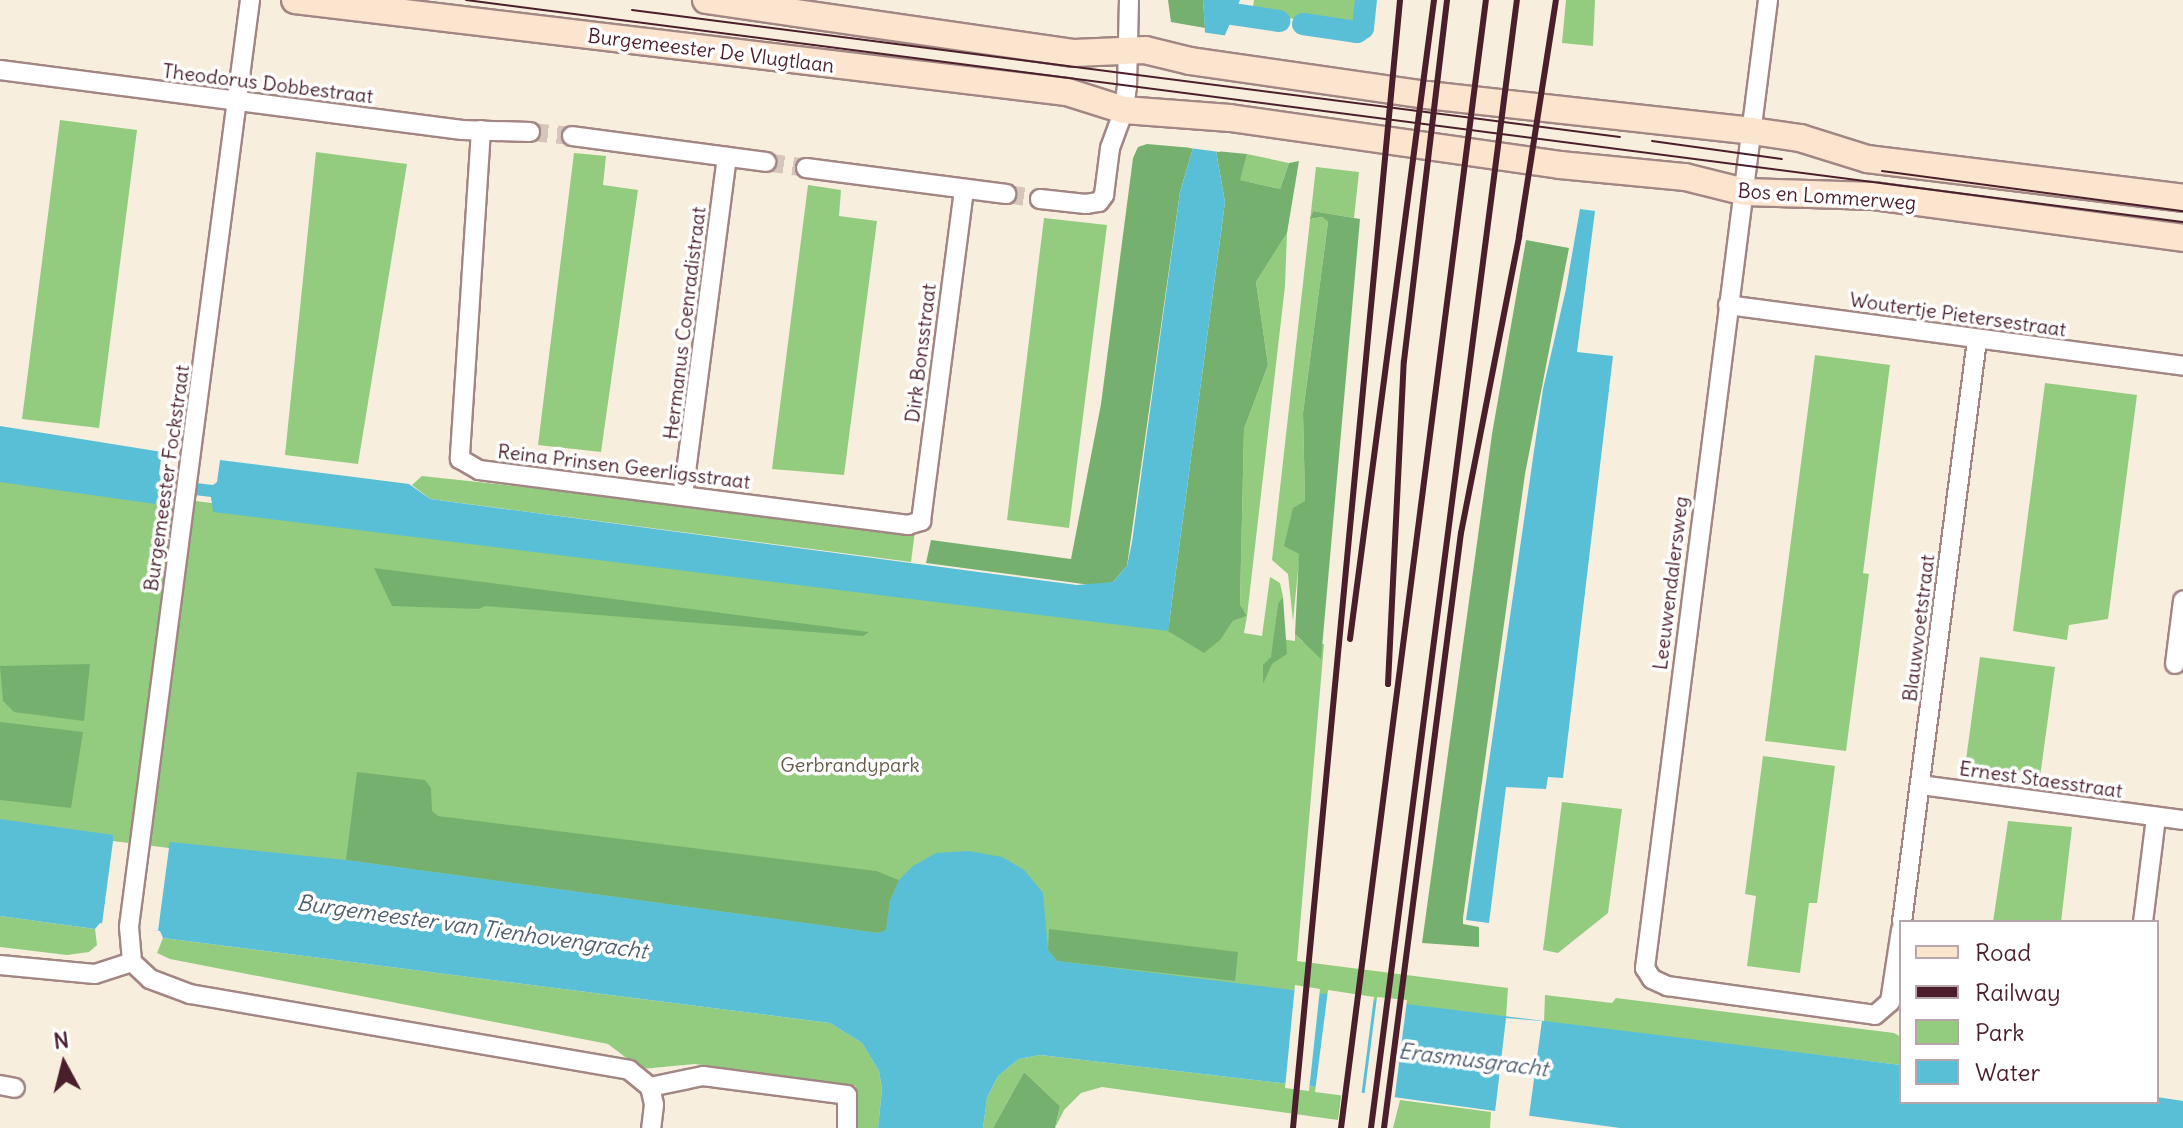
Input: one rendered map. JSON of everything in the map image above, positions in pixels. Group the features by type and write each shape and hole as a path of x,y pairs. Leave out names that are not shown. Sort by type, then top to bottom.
{"main road":[{"name":"Burgemeester De Vlugtlaan","path":"295,0 1067,92 1124,110 1230,118 1424,145"},
{"path":"706,0 1074,53 1129,48"},
{"name":"Bos en Lommerweg","path":"1129,48 1190,61 1427,95 1754,118 1800,138 1867,159 2183,198"},
{"name":"Bos en Lommerweg","path":"1424,145 1560,165 1685,177 1745,192 1874,196 2183,238"}],"street":[{"name":"Burgemeester Fockstraat","path":"132,962 129,927 250,0"},
{"path":"1040,199 1099,202 1104,195 1110,148 1124,110 1129,0"},
{"path":"1754,118 1768,0"},
{"name":"Theodorus Dobbestraat","path":"0,70 265,105 481,130 530,132"},
{"name":"Leeuwendalersweg","path":"1754,118 1645,968 1652,979 1667,986 1875,1015 1890,1002 1899,943"},
{"name":"Reina Prinsen Geerligsstraat","path":"481,130 460,459 479,470 908,525 921,521"},
{"path":"572,136 766,162"},
{"name":"Hermanus Coenradistraat","path":"683,495 727,157"},
{"path":"806,168 1006,194"},
{"name":"Dirk Bonsstraat","path":"921,521 964,190"},
{"name":"Woutertje Pietersestraat","path":"1728,305 2183,366"},
{"name":"Blauwvoetstraat","path":"1902,920 1977,340"},
{"path":"2175,664 2183,601"},
{"name":"Ernest Staesstraat","path":"1921,785 2183,820"},
{"path":"2143,920 2156,817"},
{"path":"0,965 95,974 132,962 150,979 190,994 629,1070 650,1087 654,1105 651,1128"},
{"path":"650,1087 703,1076 847,1095 847,1128"}],"green space":[{"path":"1168,0 1203,0 1205,28 1171,22"},
{"path":"1254,0 1362,0 1358,28 1252,13"},
{"path":"1566,0 1595,0 1593,46 1562,43"},
{"path":"60,120 137,130 99,428 22,419"},
{"path":"1147,144 1193,148 1180,192 1127,566 1113,582 1098,586 926,563 931,540 1071,559 1101,404 1133,158 1138,147"},
{"path":"1216,151 1247,154 1240,180 1280,189 1289,163 1299,161 1287,233 1256,282 1268,365 1244,429 1240,604 1247,616 1233,621 1220,640 1204,653 1168,631 1225,202"},
{"path":"316,152 407,164 358,464 285,455"},
{"path":"574,153 606,156 603,185 638,190 601,452 538,445"},
{"path":"1247,154 1289,163 1280,189 1239,180"},
{"path":"1316,167 1359,172 1354,218 1313,211 1311,219 1322,217 1328,222 1303,413 1305,501 1293,621 1288,574 1272,560"},
{"path":"808,185 841,190 839,216 877,221 844,475 772,469"},
{"path":"1313,211 1360,219 1321,659 1295,634 1299,554 1284,546 1293,508 1305,501 1303,413 1328,222 1322,217 1310,219"},
{"path":"1044,218 1107,225 1069,528 1007,520"},
{"path":"1287,233 1285,286 1247,616 1240,604 1244,429 1268,365 1256,282"},
{"path":"1526,240 1569,248 1525,474 1463,918 1463,924 1479,927 1479,947 1422,943 1492,434"},
{"path":"1815,355 1890,365 1863,573 1869,574 1846,751 1765,741"},
{"path":"2045,383 2137,395 2108,619 2069,625 2067,640 2013,631"},
{"name":"Gerbrandypark","path":"0,472 203,502 613,549 1226,631 1233,621 1247,616 1244,633 1262,636 1270,577 1280,583 1283,597 1278,603 1274,638 1295,641 1295,634 1303,642 1324,644 1297,961 1508,988 1506,1018 0,835"},
{"path":"422,476 915,531 911,562 430,499 412,485"},
{"path":"374,568 869,632 863,636 485,606 479,609 392,606"},
{"path":"1283,597 1287,654 1272,664 1263,684 1263,665 1271,657 1278,603"},
{"path":"1980,657 2055,667 2040,777 1965,767"},
{"path":"90,664 84,721 14,712 3,701 0,666"},
{"path":"0,722 83,732 71,808 0,800"},
{"path":"1763,756 1835,766 1817,903 1809,903 1800,973 1747,966 1756,896 1745,894"},
{"path":"357,772 425,780 431,788 432,811 438,816 876,871 899,880 890,901 886,930 878,933 346,860"},
{"path":"1562,802 1622,809 1608,913 1558,953 1543,950"},
{"path":"2008,821 2072,827 2061,920 1993,920"},
{"path":"0,916 95,929 97,945 89,952 67,955 0,947"},
{"path":"1049,929 1238,952 1235,981 1057,961 1048,950"},
{"path":"163,938 830,1023 862,1043 879,1071 882,1089 878,1128 852,1128 856,1086 695,1064 641,1069 608,1044 170,959 157,953"},
{"path":"1545,995 1612,1003 1616,998 1894,1033 1899,1036 1899,1065 1544,1022"},
{"path":"1040,1055 1342,1090 1338,1120 1102,1087 1081,1093 1064,1110 1055,1128 1060,1106 1024,1072 993,1128 983,1128 987,1098 998,1076 1019,1059"},
{"path":"1024,1072 1060,1106 1055,1128 993,1128"},
{"path":"1400,1100 1491,1112 1490,1128 1393,1128"}],"water":[{"path":"1203,0 1240,0 1225,35 1216,151 1225,202 1168,631 213,512 211,497 161,491 155,504 0,482 0,426 162,452 159,474 163,479 213,485 217,482 220,460 409,484 430,499 1077,585 1113,582 1127,566 1132,542 1180,192 1193,148 1205,33"},
{"path":"1580,209 1595,211 1577,352 1613,356 1563,778 1548,777 1546,789 1506,787 1489,923 1466,920 1543,389"},
{"path":"0,819 113,835 113,841 168,849 170,842 346,860 878,933 886,930 890,901 899,880 913,866 936,853 969,851 1002,857 1024,870 1043,893 1048,950 1057,961 1899,1065 1899,1104 2159,1104 2159,1097 2183,1101 2183,1128 1620,1128 1342,1090 1040,1055 1019,1059 998,1076 987,1098 983,1128 878,1128 882,1089 879,1071 862,1043 830,1023 163,938 160,931 100,923 95,929 0,916"}],"pier":[{"path":"1201,32 1229,36 1220,152 1189,148"},
{"path":"113,841 169,848 158,931 102,924"},
{"path":"1295,985 1320,989 1309,1091 1285,1088"},
{"path":"1328,990 1374,997 1361,1098 1315,1092"},
{"path":"1377,997 1407,1000 1394,1103 1364,1098"},
{"path":"1506,1018 1542,1021 1529,1116 1495,1112"}],"waterway":[{"path":"1303,24 1357,32 1363,28 1366,0"},
{"path":"1226,13 1279,21"}],"tunnel":[{"path":"530,132 572,136"},
{"path":"766,162 806,168"},
{"path":"1006,194 1040,199"}],"tram line":[{"path":"466,0 2183,222"},
{"path":"632,10 1620,137"},
{"path":"1652,141 1782,159"},
{"path":"1882,171 2183,211"}],"railway":[{"path":"1293,1128 1400,0"},
{"path":"1350,639 1434,0"},
{"path":"1388,684 1404,361 1447,0"},
{"path":"1341,1128 1486,0"},
{"path":"1371,1128 1517,0"},
{"path":"1384,1128 1461,533 1519,236 1556,0"}],"water label":[{"name":"Burgemeester van Tienhovengracht","path":"472,927"},
{"name":"Erasmusgracht","path":"1473,1060"}]}
